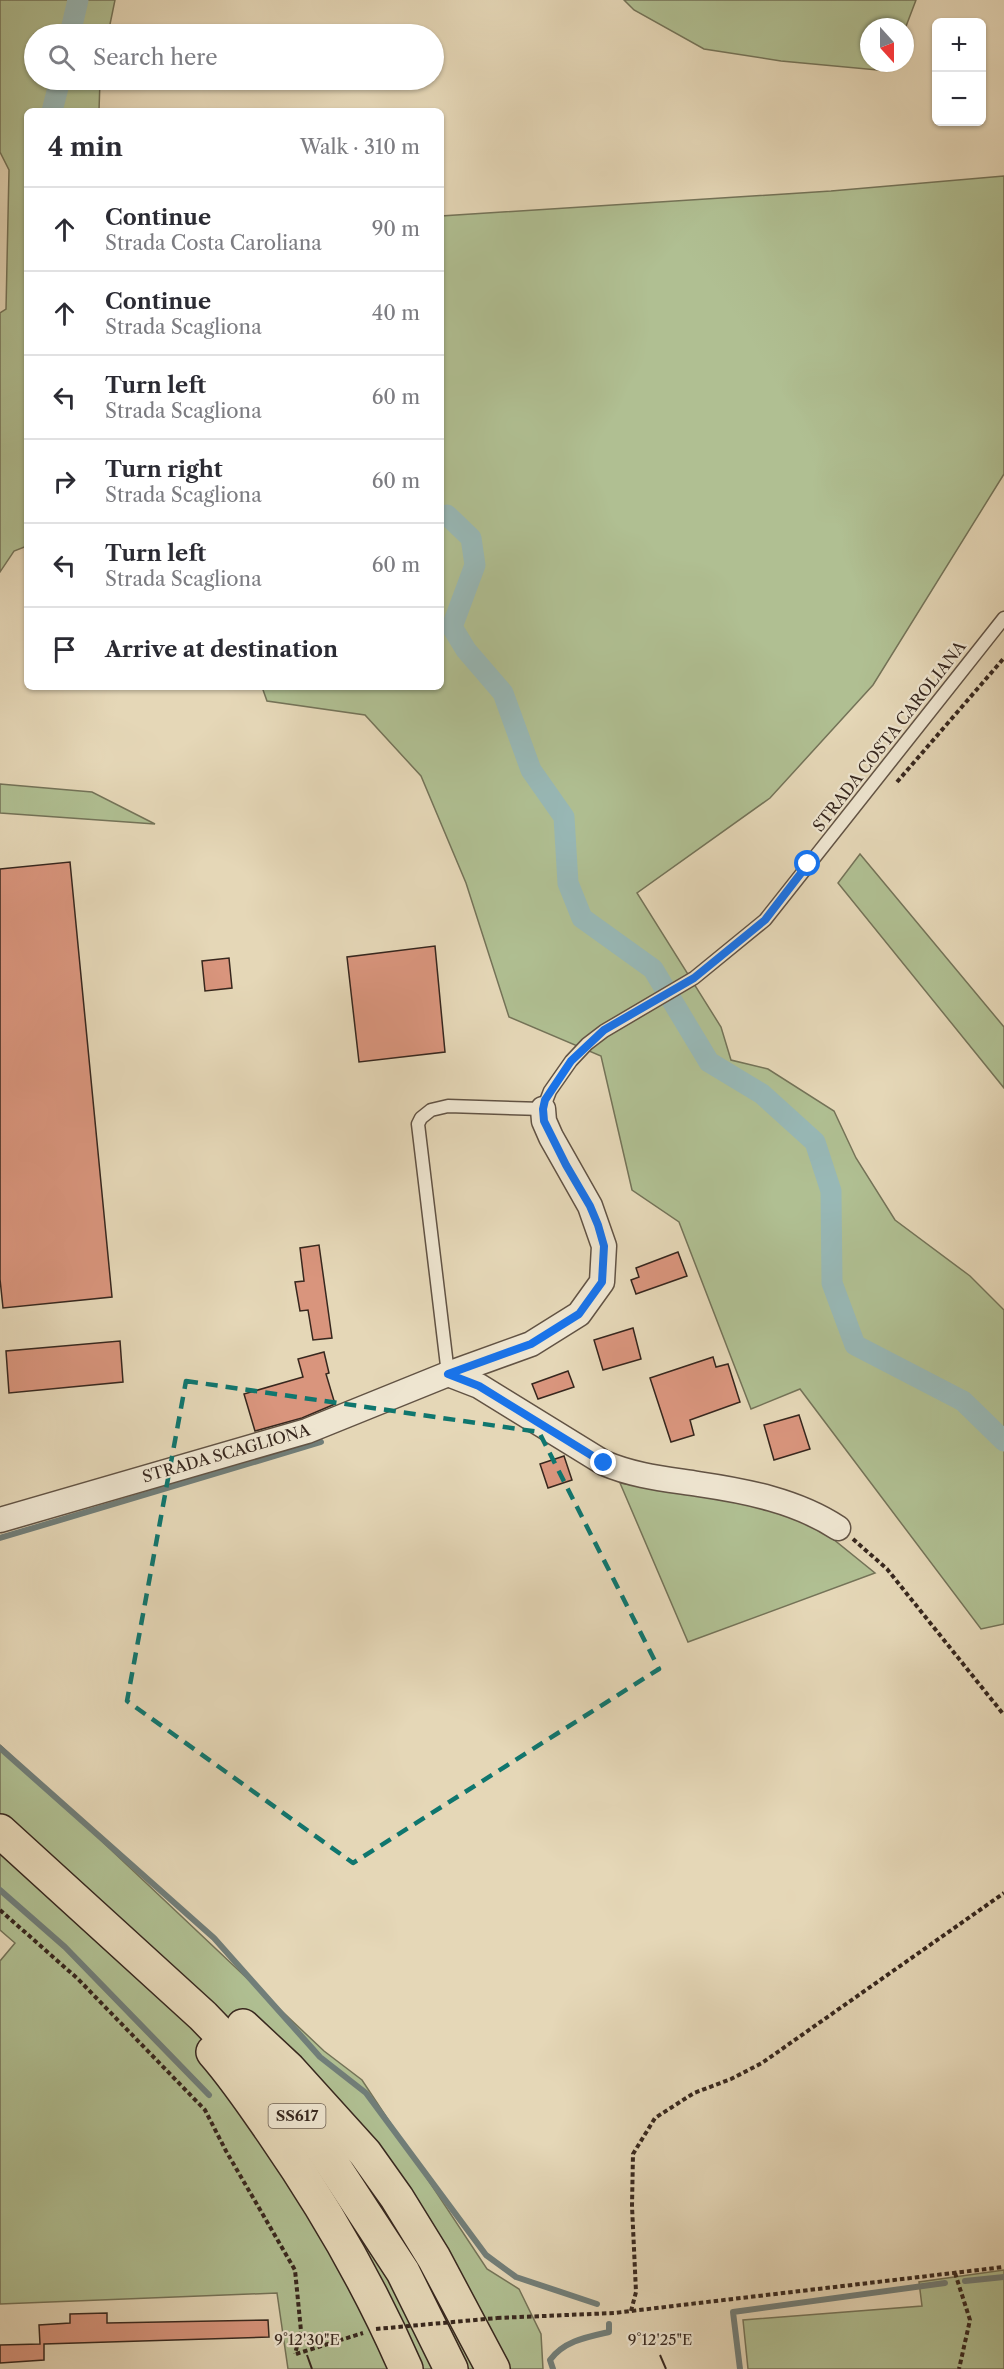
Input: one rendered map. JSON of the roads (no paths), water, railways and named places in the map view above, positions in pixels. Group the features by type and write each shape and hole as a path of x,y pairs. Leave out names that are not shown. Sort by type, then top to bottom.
{"main road":[{"name":"SS617","path":"0,1832 203,2016 282,2098 322,2148 391,2253 451,2369"},
{"path":"85,1910 225,2065 256,2108 329,2218 368,2287 406,2369"},
{"path":"85,1910 169,1963 215,2000 289,2069 365,2153 397,2198 434,2258 493,2369"}],"street":[{"name":"STRADA SCAGLIONA","path":"0,1520 307,1431 448,1374 531,1344 579,1314 602,1282 604,1246 590,1206 551,1137 544,1121 543,1109"},
{"path":"448,1374 479,1386 604,1463 618,1469 634,1475 702,1484 785,1502 819,1516 838,1528"}],"lane":[{"name":"STRADA COSTA CAROLIANA","path":"543,1109 550,1091 571,1061 604,1030 694,978 765,920 1004,618"},
{"path":"448,1374 418,1124 421,1118 431,1110 448,1106 543,1109"}],"waterway":[{"path":"72,24 78,0"},
{"path":"53,108 57,90"},
{"path":"444,516 447,515 471,538 475,565 452,627 466,650 503,693 531,770 564,817 568,883 582,918 653,969 709,1062 762,1094 815,1142 831,1191 832,1283 855,1345 963,1401 1004,1441"},
{"path":"0,1538 321,1442"},
{"path":"0,1748 214,1938 320,2057 366,2093 486,2255 516,2277 597,2304"},
{"path":"0,1890 65,1947 209,2095"},
{"path":"965,2281 1004,2277"},
{"path":"740,2369 733,2312 945,2283"},
{"path":"553,2369 550,2360 562,2348 576,2341 609,2332 609,2324"}]}
